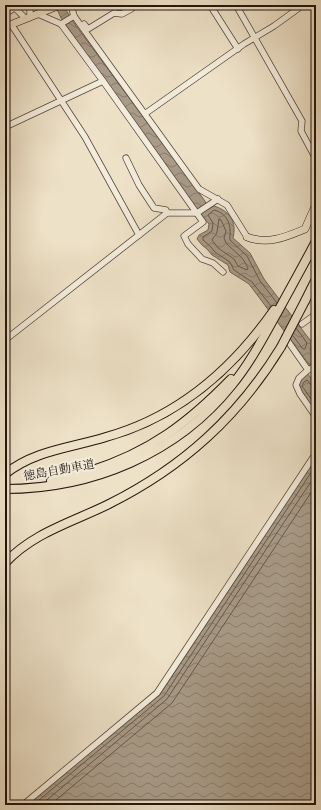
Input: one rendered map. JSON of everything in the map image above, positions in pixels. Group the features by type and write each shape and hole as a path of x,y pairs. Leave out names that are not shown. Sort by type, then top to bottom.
{"highway":[{"name":"徳島自動車道","path":"5,489 49,486 85,480 117,469 144,457 178,436 210,409 231,386 247,365 293,285 316,241"},
{"path":"5,563 22,547 39,536 56,527 108,505 155,478 182,459 211,434 240,404 260,379 281,347 316,279"},
{"path":"5,474 37,455 120,433 144,424 169,411 211,381 240,353 293,285"},
{"name":"徳島自動車道","path":"5,484 30,483 70,477 111,464 145,448 168,434 196,412 234,376 259,346"}],"main road":[{"path":"8,26 27,17 60,5"},
{"path":"247,237 257,241 267,241 305,229 316,204"}],"street":[{"path":"5,14 13,7 27,17 30,5"},
{"path":"70,5 75,18 199,189 227,205 247,237"},
{"path":"62,24 75,18 80,20 88,29 114,13 122,14 136,5"},
{"path":"210,5 238,48"},
{"path":"236,5 256,37 302,121 301,131 316,159"},
{"path":"146,114 238,48 274,26 303,5"},
{"path":"38,14 62,24 198,213 203,222 184,236 188,244 202,259 213,263 223,272"},
{"path":"8,26 62,101 85,137 139,235"},
{"path":"5,127 103,81"},
{"path":"126,158 139,185 154,208 166,210 168,213"},
{"path":"5,340 168,213 198,213 217,200"},
{"path":"302,324 316,314"},
{"path":"285,337 309,370"},
{"path":"316,366 299,378 296,385 300,394 316,417"},
{"path":"23,805 157,693 316,453"}],"water":[{"path":"55,5 63,5 74,23 205,201 207,210 214,206 220,208 231,218 234,227 233,238 250,253 264,279 313,344 310,349 316,357 316,363 311,367 249,284 230,272 228,265 212,255 197,239 199,235 208,230 209,224 194,206 61,18"},
{"path":"307,373 316,384 316,413 298,387 301,379"},
{"path":"316,457 316,805 27,805 161,693"}],"waterway":[{"path":"5,18 9,15"}]}
